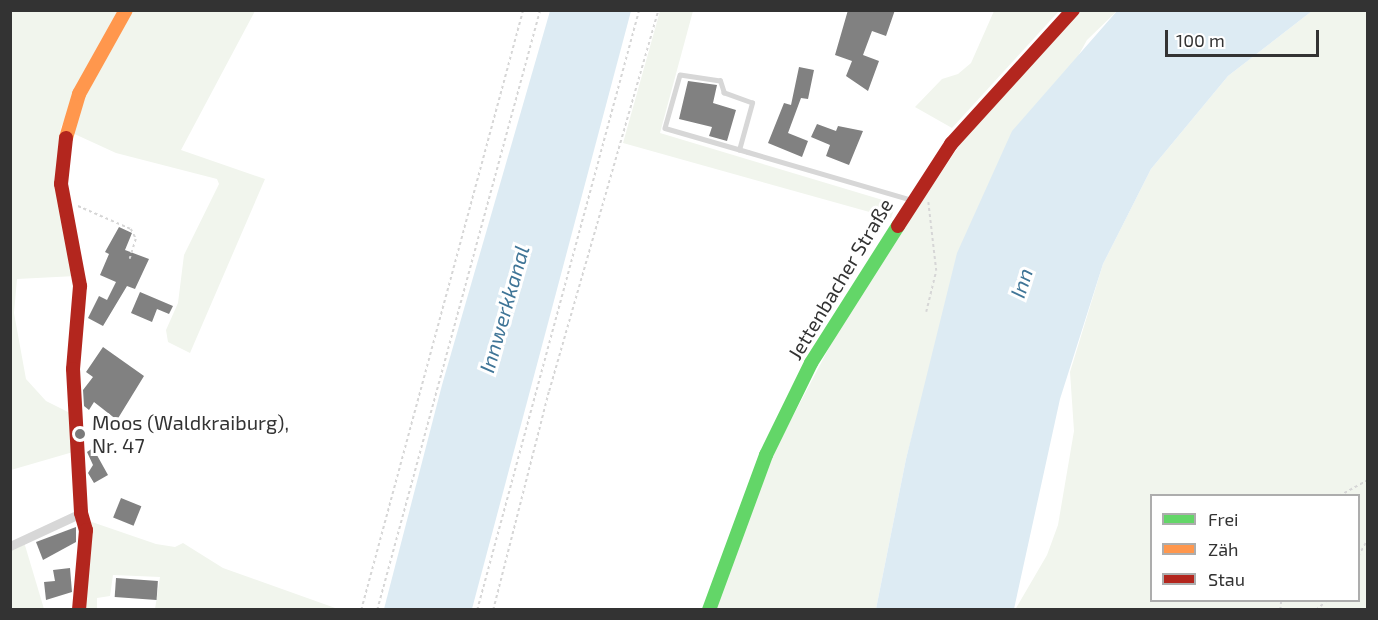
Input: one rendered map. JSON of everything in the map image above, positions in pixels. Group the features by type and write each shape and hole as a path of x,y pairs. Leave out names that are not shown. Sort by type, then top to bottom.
{"street":[{"path":"80,609 86,544 81,513 73,369 80,286 65,204 61,167 66,126 126,10"},
{"name":"Jettenbacher Straße","path":"709,609 766,455 795,396 912,200 970,119 1073,10"},
{"path":"10,546 81,513"}],"lane":[{"path":"739,150 752,103 724,93 720,81 680,75 665,128 739,150 912,200"}],"path":[{"path":"361,609 523,10"},
{"path":"377,609 540,10"},
{"path":"477,609 639,10"},
{"path":"493,609 549,391 658,10"},
{"path":"926,312 936,271 936,248 925,209 929,199"},
{"path":"65,204 131,229 136,239 130,259"},
{"path":"1341,494 1368,480"},
{"path":"1360,554 1368,539"}],"shaded area":[{"path":"11,11 121,11 61,127 58,148 76,276 17,279 14,313 26,379 46,401 70,413 73,452 11,470"},
{"path":"130,11 255,11 181,150 265,179 190,353 168,342 166,330 178,303 184,255 219,184 217,179 116,153 68,131"},
{"path":"660,11 693,11 660,133 896,204 891,218 623,143"},
{"path":"994,11 1059,11 952,128 915,107 942,79 958,74 971,63"},
{"path":"1079,11 1117,11 1087,40 951,286 906,459 876,609 714,610 773,454 849,310 973,125"},
{"path":"1312,11 1367,11 1367,609 1015,610 1047,555 1058,525 1074,431 1070,372 1103,264 1151,169 1228,76"},
{"path":"89,521 156,544 175,547 183,543 223,568 338,609 155,609 160,577 113,575 110,596 97,598 97,609 85,609"},
{"path":"24,542 44,609 11,609 10,548"}],"water":[{"name":"Innwerkkanal","path":"550,11 631,11 472,609 384,609 442,385"},
{"name":"Inn","path":"1117,11 1312,11 1228,76 1151,169 1103,264 1060,399 1014,609 876,609 906,459 957,253 1012,131"}],"building":[{"path":"848,10 895,10 886,36 872,31 863,55 879,61 868,91 846,76 852,61 835,55"},
{"path":"799,67 814,70 808,99 801,98 788,133 808,141 802,157 768,143 784,103 791,105"},
{"path":"688,81 717,85 713,103 736,110 727,141 709,136 712,127 679,119"},
{"path":"817,124 836,131 838,126 863,131 849,165 826,156 830,145 811,137"},
{"path":"119,227 132,233 125,250 149,259 135,289 127,286 103,326 88,318 99,296 107,300 116,282 100,275 109,254 105,252"},
{"path":"140,292 173,306 169,314 157,309 152,322 131,313"},
{"path":"103,347 144,376 117,420 94,402 89,410 84,406 83,390 93,377 86,372"},
{"path":"93,448 108,475 94,483 88,473 93,465 87,452"},
{"path":"121,498 141,506 134,526 113,517"},
{"path":"76,527 76,542 43,560 36,542"},
{"path":"70,568 72,592 46,600 44,582 55,581 53,570"},
{"path":"116,578 158,581 157,600 115,597"}],"traffic: fast":[{"path":"709,610 766,455 811,363 898,226"}],"traffic: slow":[{"path":"66,138 79,94 126,10"}],"traffic: jam":[{"path":"898,226 951,144 1073,10"},
{"path":"66,138 61,184 80,286 73,369 81,513 86,530 79,610"}],"place":[{"name":"Moos (Waldkraiburg), Nr. 47","path":"80,434"}]}
